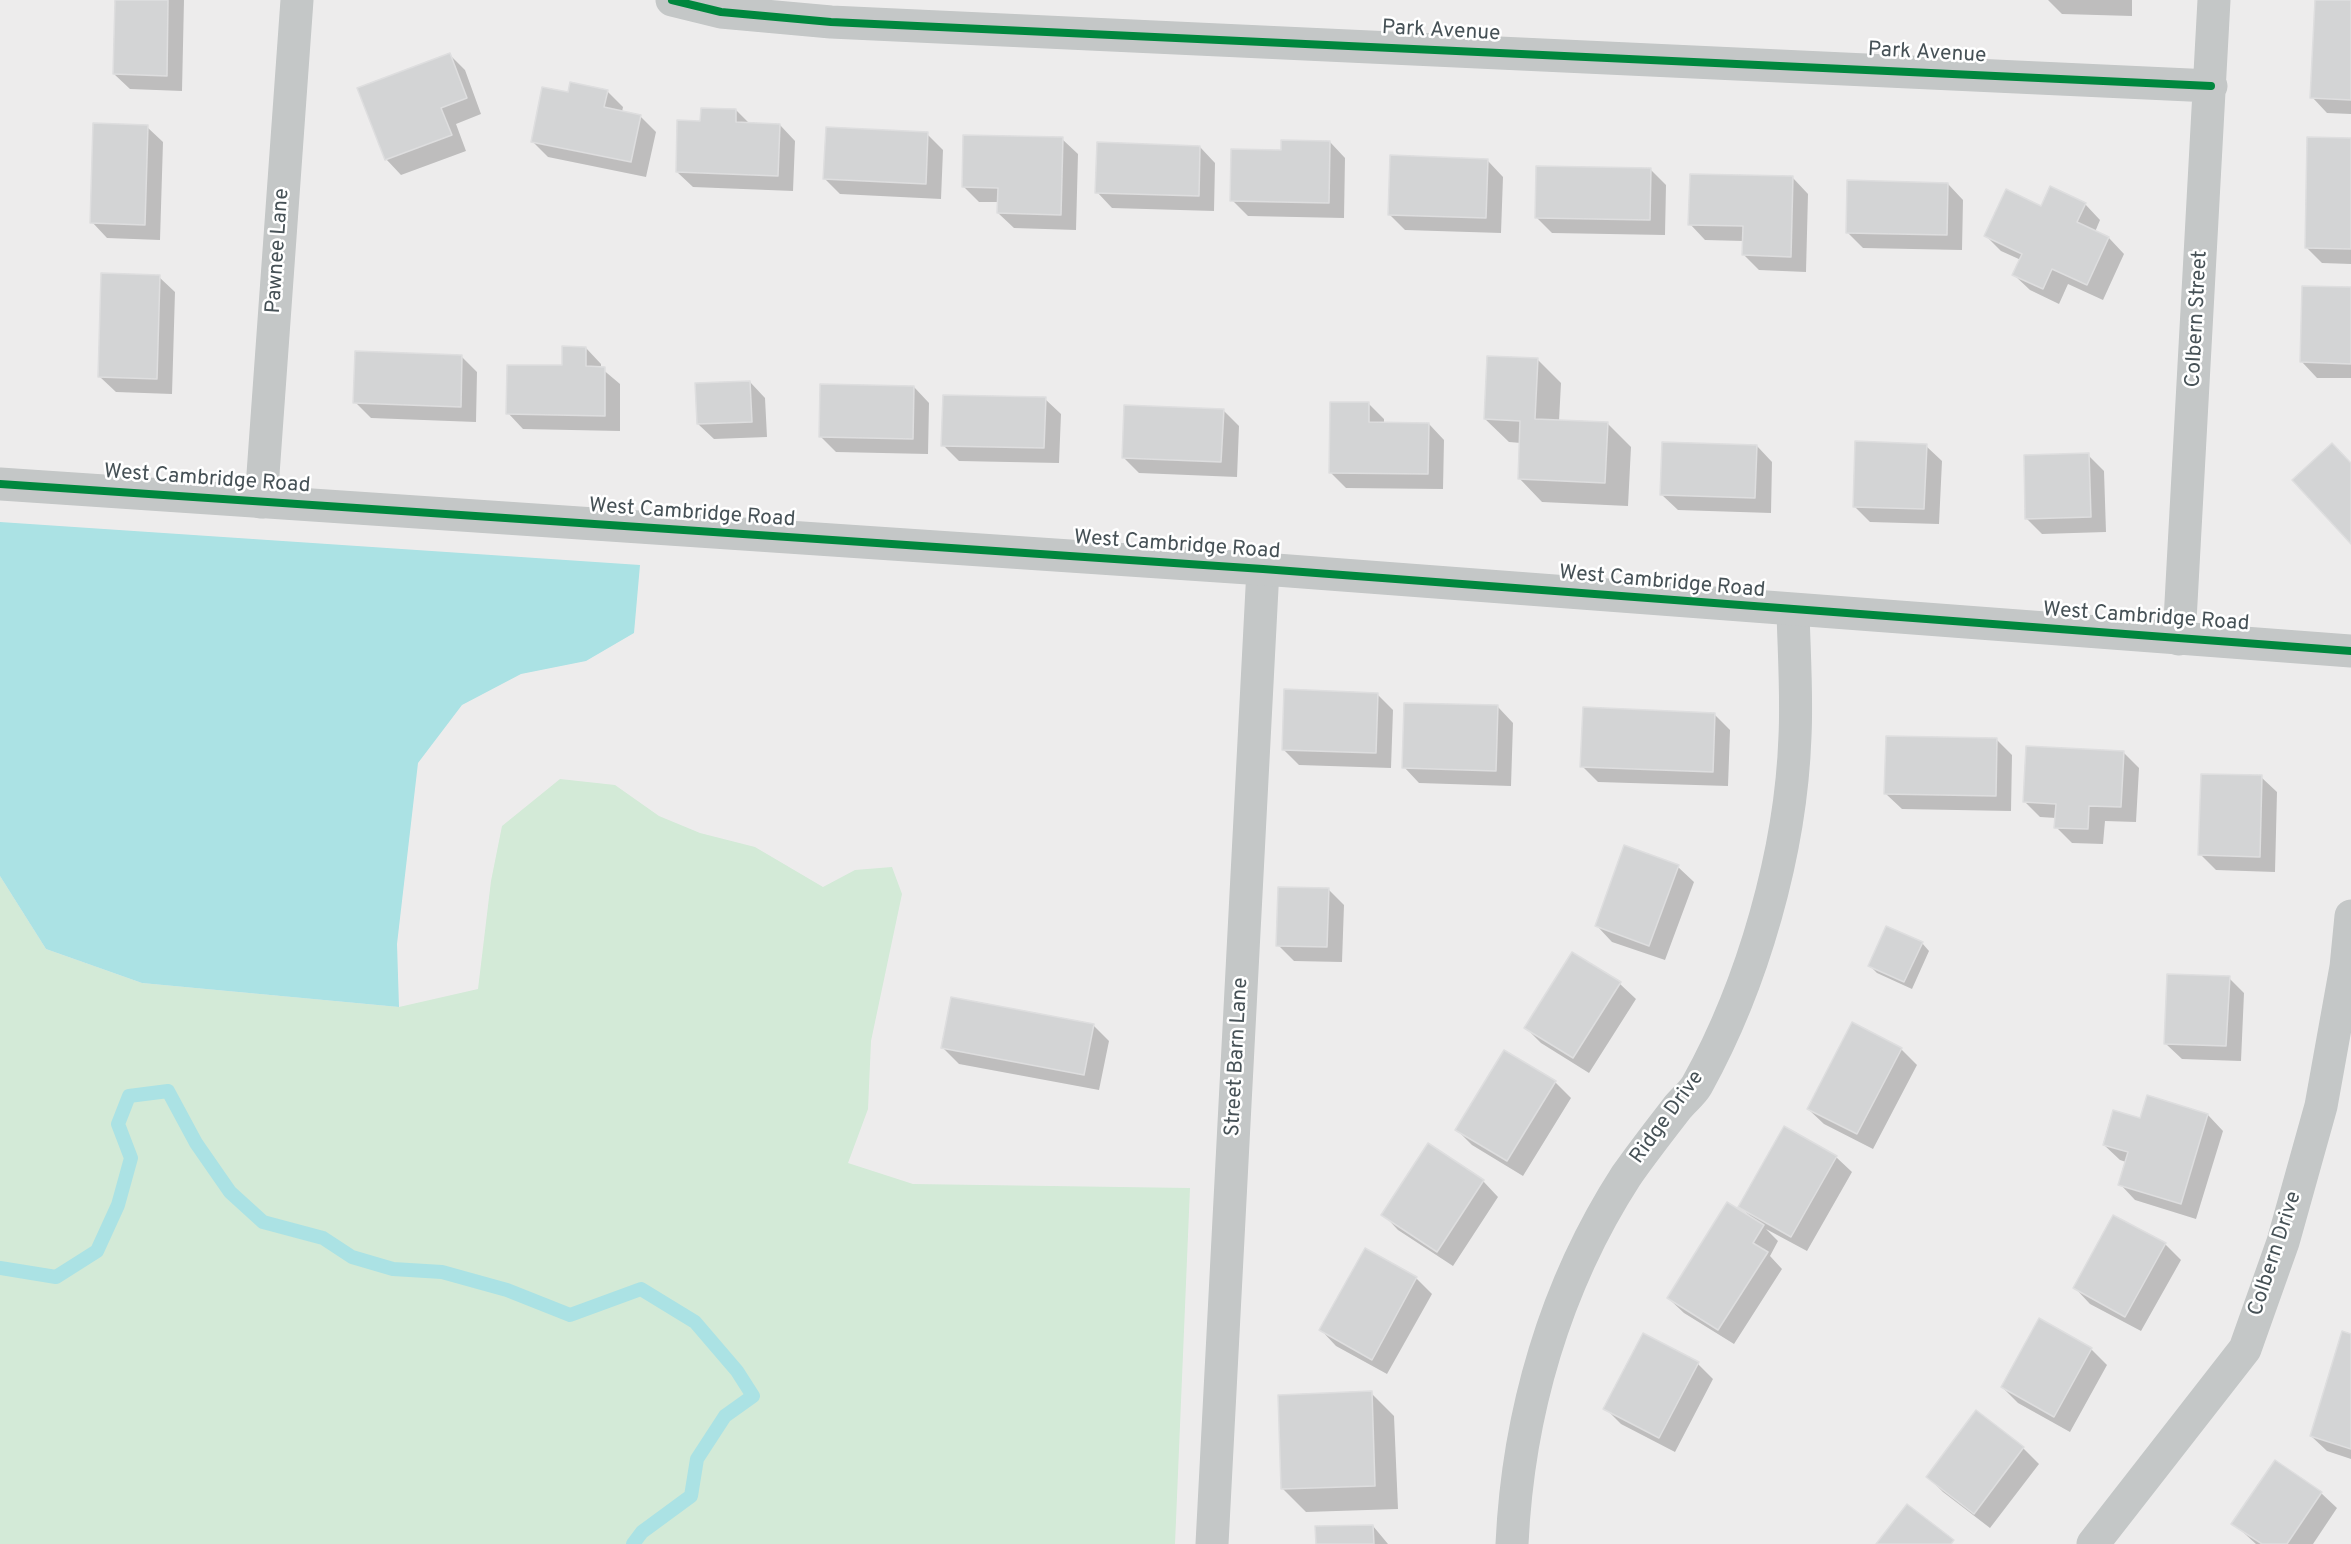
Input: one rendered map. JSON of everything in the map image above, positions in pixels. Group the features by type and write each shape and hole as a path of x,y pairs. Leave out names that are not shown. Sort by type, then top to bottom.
{"street":[{"name":"Pawnee Lane","path":"261,502 297,0"},
{"name":"Park Avenue","path":"672,0 721,12 832,11 2211,86"},
{"name":"Colbern Street","path":"2180,639 2214,0"},
{"name":"West Cambridge Road","path":"0,484 1263,569 1793,611 2351,651"},
{"name":"Street Barn Lane","path":"1212,1544 1263,569"},
{"name":"Ridge Drive","path":"1512,1544 1514,1490 1529,1404 1554,1320 1589,1240 1627,1176 1695,1088 1733,1008 1767,911 1785,825 1796,737 1793,611"},
{"name":"Colbern Drive","path":"2093,1544 2244,1349 2283,1242 2321,1106 2346,967 2351,916"}],"green space":[{"path":"560,779 615,785 659,816 700,833 755,847 823,887 855,870 892,867 902,894 871,1041 868,1109 848,1163 913,1184 1190,1188 1175,1544 0,1544 0,876 46,949 142,983 399,1007 478,989 491,881 502,826"}],"water":[{"path":"0,522 640,565 634,633 586,661 521,674 462,705 418,763 397,944 399,1007 142,983 46,949 0,876"}],"building":[{"path":"115,0 168,0 167,76 113,74"},
{"path":"2315,0 2351,0 2351,100 2310,98"},
{"path":"450,53 467,98 441,108 452,135 385,160 357,88"},
{"path":"570,82 608,90 604,107 641,115 631,162 531,142 542,87 568,92"},
{"path":"701,108 736,109 736,122 780,124 778,176 676,172 677,120 700,121"},
{"path":"93,123 148,125 145,225 90,223"},
{"path":"826,127 928,132 926,184 823,179"},
{"path":"963,135 1063,137 1061,215 997,213 998,188 962,187"},
{"path":"2307,137 2351,138 2351,249 2305,248"},
{"path":"1281,140 1330,141 1329,203 1230,201 1231,149 1281,150"},
{"path":"1097,142 1200,146 1199,196 1095,193"},
{"path":"1390,155 1488,159 1486,218 1388,215"},
{"path":"1536,166 1651,168 1650,220 1535,218"},
{"path":"1690,174 1793,176 1791,257 1742,255 1743,226 1688,225"},
{"path":"1847,180 1948,183 1947,235 1846,233"},
{"path":"2050,186 2086,203 2077,222 2109,237 2087,285 2052,269 2043,289 2012,275 2022,254 1984,236 2006,189 2041,206"},
{"path":"101,273 160,275 157,379 98,377"},
{"path":"2302,286 2351,287 2351,364 2300,362"},
{"path":"562,346 586,347 586,366 605,367 605,416 506,414 507,365 562,365"},
{"path":"355,351 462,355 461,407 353,403"},
{"path":"1487,356 1538,358 1535,419 1608,422 1605,483 1518,479 1520,421 1484,419"},
{"path":"750,381 752,422 697,424 695,383"},
{"path":"820,384 914,386 913,439 819,437"},
{"path":"943,395 1046,397 1044,448 941,446"},
{"path":"1330,402 1369,402 1369,422 1429,423 1428,474 1329,473"},
{"path":"1124,405 1224,409 1221,462 1122,458"},
{"path":"1855,441 1927,444 1924,509 1853,507"},
{"path":"1662,442 1757,445 1755,498 1660,495"},
{"path":"2332,443 2351,463 2351,544 2292,480"},
{"path":"2089,453 2091,517 2025,519 2024,455"},
{"path":"1284,689 1378,693 1376,753 1282,750"},
{"path":"1404,703 1498,705 1496,771 1402,768"},
{"path":"1583,707 1715,713 1713,772 1580,767"},
{"path":"1886,736 1997,738 1996,796 1884,794"},
{"path":"2026,746 2124,751 2121,807 2089,806 2088,829 2054,828 2056,804 2023,802"},
{"path":"2201,774 2262,775 2260,857 2198,855"},
{"path":"1624,845 1679,865 1649,946 1595,926"},
{"path":"1278,887 1329,888 1327,947 1276,946"},
{"path":"1886,926 1923,942 1904,982 1868,966"},
{"path":"1572,952 1621,982 1573,1058 1524,1028"},
{"path":"2167,974 2230,976 2226,1046 2164,1044"},
{"path":"951,997 1094,1024 1084,1075 941,1048"},
{"path":"1852,1022 1902,1048 1857,1134 1807,1109"},
{"path":"1504,1050 1556,1081 1507,1161 1455,1130"},
{"path":"2147,1095 2208,1114 2181,1204 2118,1185 2128,1152 2103,1145 2113,1110 2140,1118"},
{"path":"1784,1126 1837,1156 1791,1237 1738,1207"},
{"path":"1428,1143 1484,1180 1437,1252 1381,1215"},
{"path":"1727,1202 1764,1225 1753,1243 1768,1252 1718,1330 1667,1298"},
{"path":"2113,1215 2166,1243 2125,1317 2073,1288"},
{"path":"1365,1248 1417,1277 1372,1360 1319,1330"},
{"path":"2039,1318 2092,1348 2054,1417 2001,1387"},
{"path":"2342,1331 2351,1334 2351,1449 2310,1436"},
{"path":"1643,1333 1699,1362 1659,1438 1603,1409"},
{"path":"1372,1391 1375,1486 1281,1489 1278,1395"},
{"path":"1976,1410 2024,1447 1974,1514 1926,1477"},
{"path":"2275,1460 2322,1492 2287,1544 2262,1544 2231,1524"},
{"path":"1907,1504 1954,1540 1951,1544 1876,1544"},
{"path":"1373,1525 1374,1544 1316,1544 1315,1526"}],"waterway":[{"path":"0,1268 56,1277 97,1251 118,1205 131,1158 118,1124 129,1096 168,1091 196,1143 230,1192 263,1222 323,1238 352,1257 393,1269 442,1272 507,1290 570,1315 641,1289 695,1322 737,1371 753,1396 725,1416 697,1459 691,1496 642,1532 633,1544"}],"cycle path":[{"path":"672,0 721,12 831,22 2211,86"},
{"path":"0,484 1263,569 2351,651"}]}
